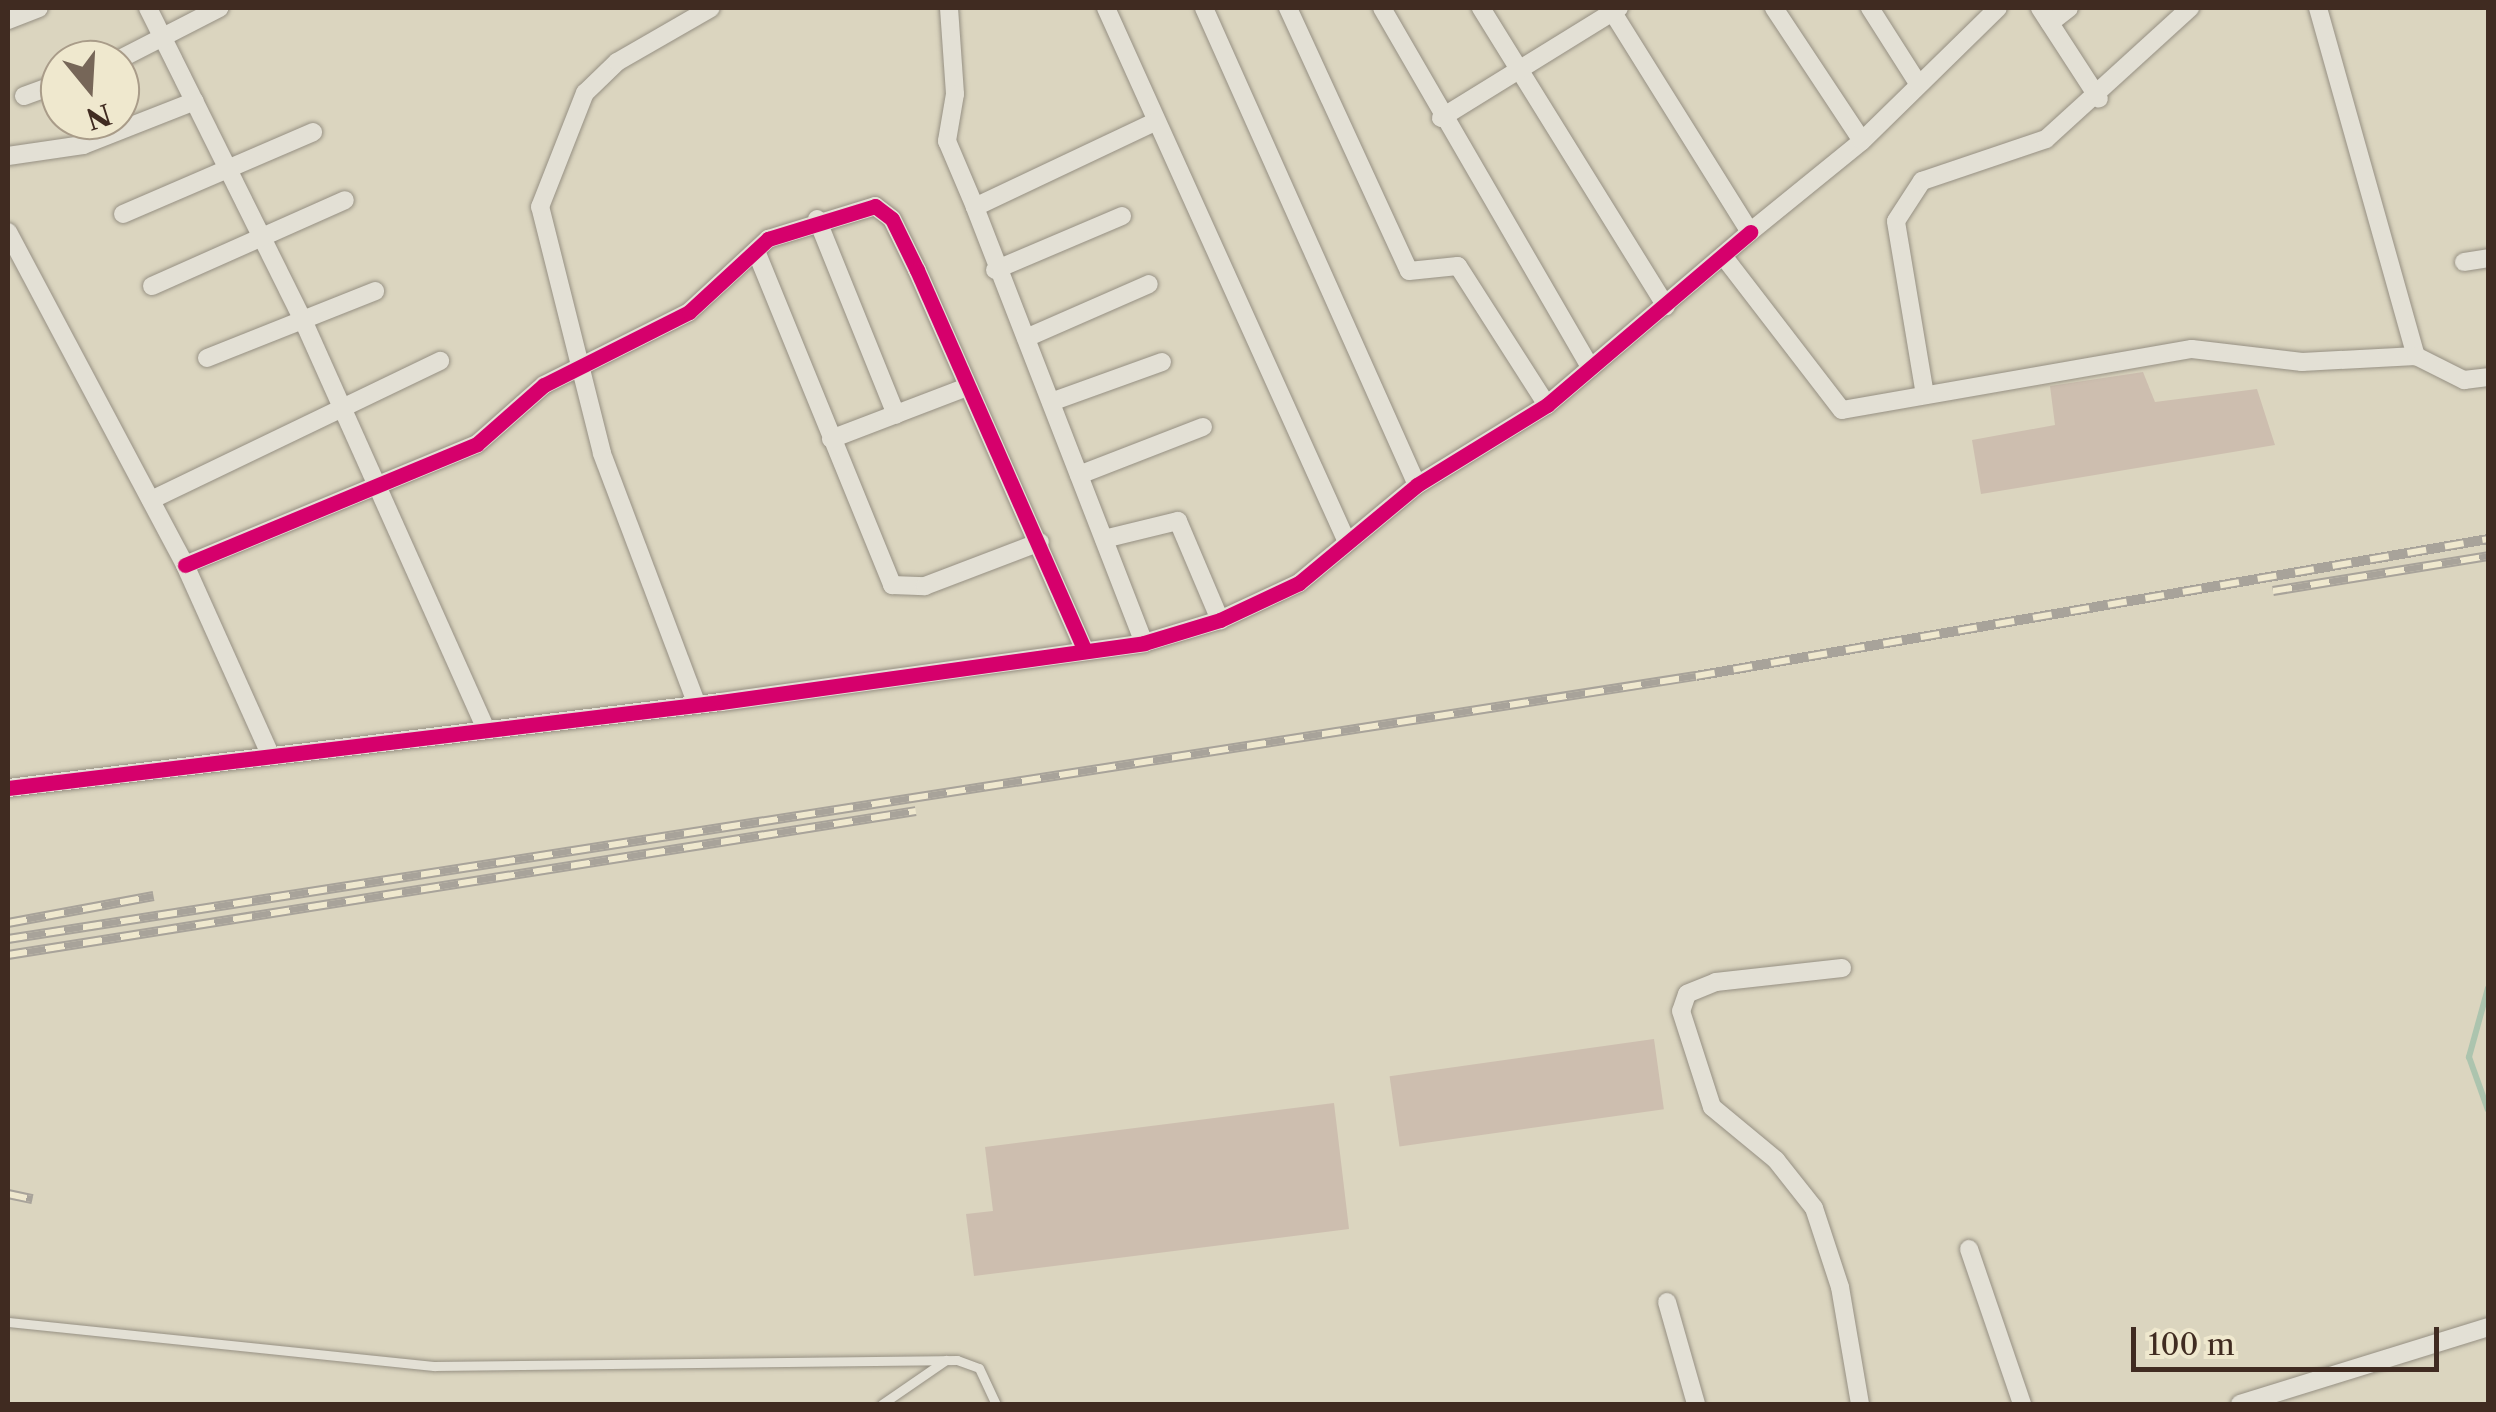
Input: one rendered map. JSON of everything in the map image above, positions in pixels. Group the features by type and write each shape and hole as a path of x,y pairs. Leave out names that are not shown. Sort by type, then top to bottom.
{"street":[{"path":"8,20 39,8"},
{"path":"148,8 302,318 486,730"},
{"path":"140,50 218,8"},
{"path":"698,704 602,453 540,206 546,179 585,93 617,62 710,8"},
{"path":"949,8 955,94 947,141 975,207 994,270 1026,338 1144,643"},
{"path":"1106,8 1348,542"},
{"path":"1204,8 1417,485"},
{"path":"1288,8 1410,271 1458,266 1547,406"},
{"path":"1382,8 1441,118 1591,368"},
{"path":"1481,8 1666,306"},
{"path":"1774,8 1862,141"},
{"path":"1870,8 1919,85"},
{"path":"8,788 698,704 1144,643 1220,620 1299,584 1417,485 1547,406 1862,141 1998,8"},
{"path":"2069,8 2045,15 2099,99"},
{"path":"1926,395 1896,221 1922,181 2046,139 2099,99 2190,8"},
{"path":"2318,8 2416,356"},
{"path":"1441,118 1614,9 1750,232"},
{"path":"24,96 40,90"},
{"path":"8,156 83,145 195,102"},
{"path":"975,207 1155,122"},
{"path":"123,214 313,132"},
{"path":"152,286 345,200"},
{"path":"185,565 477,444 580,364 688,312 756,251 816,219 862,204 892,218 1040,542 1085,651"},
{"path":"994,270 1122,216"},
{"path":"816,219 896,414"},
{"path":"8,232 185,565 271,756"},
{"path":"756,251 885,574 900,589 1040,542"},
{"path":"1724,257 1829,403 1859,412 1926,395 2192,348 2302,362 2416,356 2464,380 2488,377"},
{"path":"2464,262 2488,258"},
{"path":"1026,338 1149,284"},
{"path":"207,358 375,290"},
{"path":"151,500 440,361"},
{"path":"1051,402 1162,362"},
{"path":"832,439 967,387"},
{"path":"1079,475 1202,426"},
{"path":"1104,539 1158,519 1178,522 1220,620"},
{"path":"1842,968 1716,982 1687,994 1680,1011 1712,1107 1806,1194 1834,1264 1860,1404"},
{"path":"1969,1249 2022,1404"},
{"path":"1667,1302 1696,1404"},
{"path":"2240,1404 2488,1327"}],"lane":[{"path":"8,1322 434,1366 946,1360 979,1368 995,1399"},
{"path":"882,1404 946,1360"}],"building":[{"path":"2143,372 2155,402 2257,389 2275,445 1981,494 1972,440 2055,425 2050,386"},
{"path":"1654,1039 1664,1109 1399,1146 1390,1076"},
{"path":"1334,1103 1349,1229 974,1276 966,1214 993,1211 985,1147"}],"waterway":[{"path":"2488,988 2469,1057 2488,1110"}],"railway":[{"path":"8,939 1696,676 2488,539"},
{"path":"2273,591 2488,556"},
{"path":"8,955 916,811"},
{"path":"8,923 154,896"},
{"path":"8,1194 32,1199"}],"cycle path":[{"path":"185,565 477,444 544,385 689,312 768,239 875,206 892,219 917,270 1085,651"},
{"path":"8,788 721,702 1144,643 1220,620 1299,583 1417,485 1547,405 1750,232"}]}
